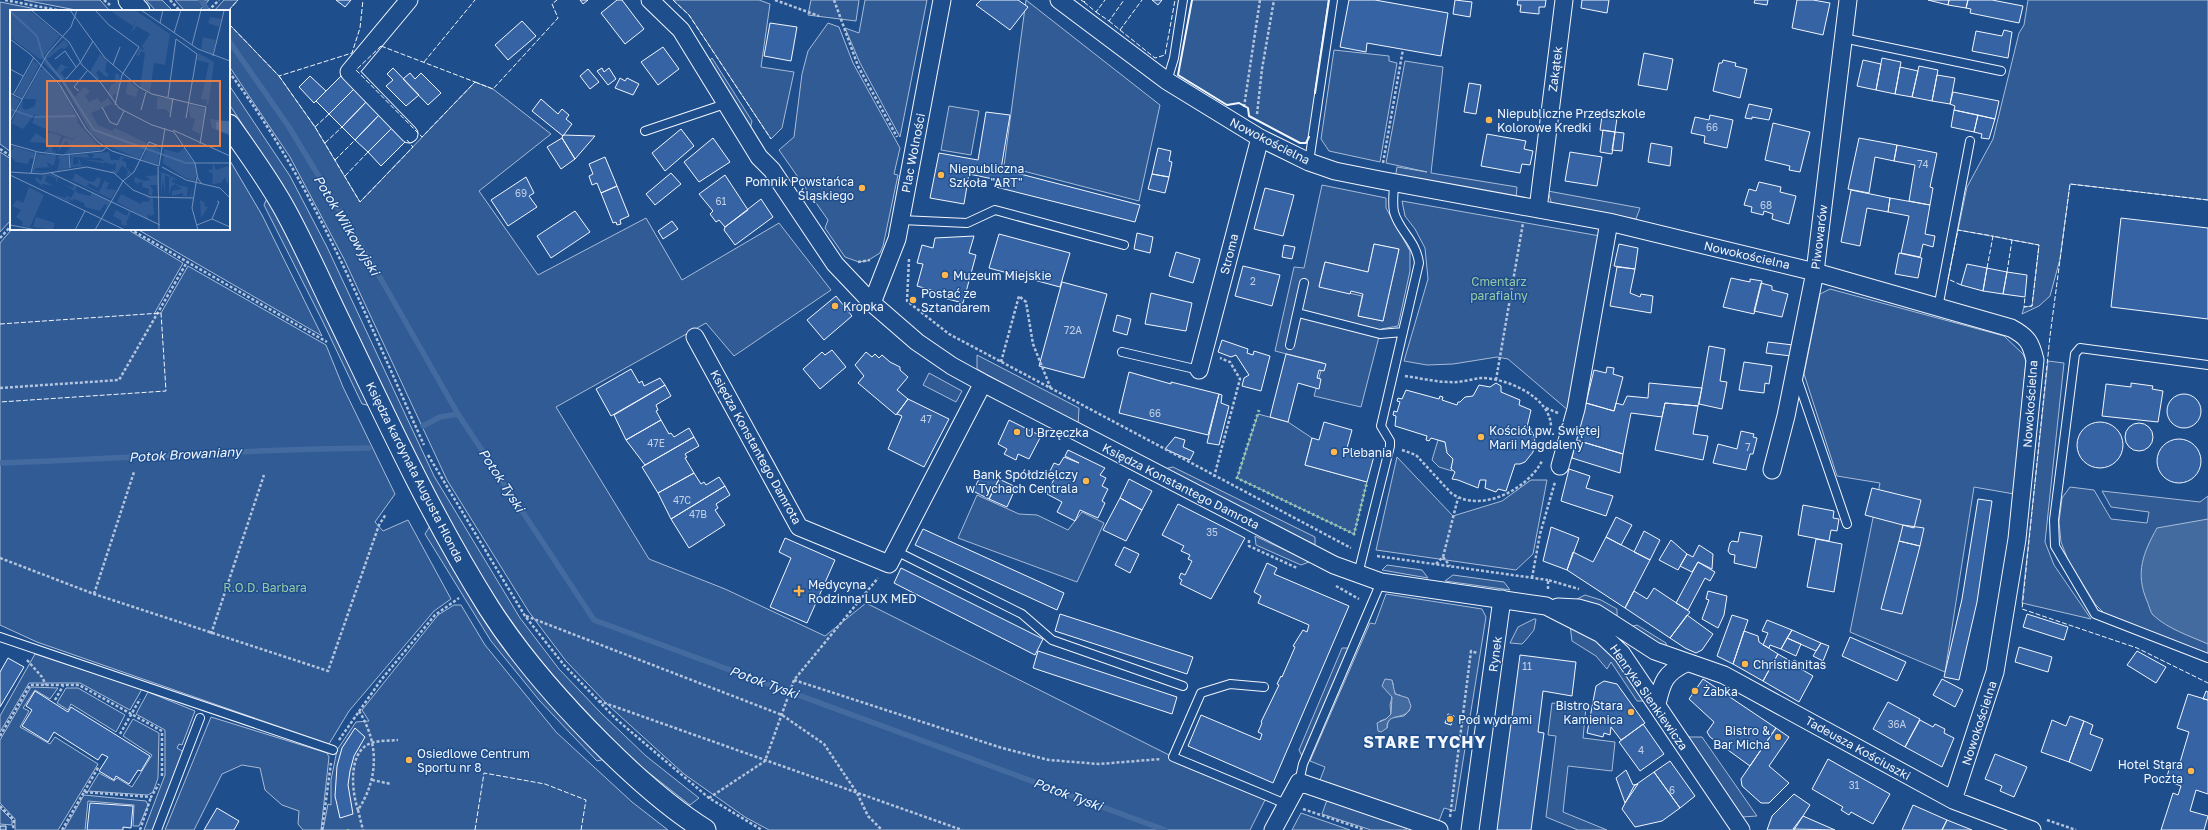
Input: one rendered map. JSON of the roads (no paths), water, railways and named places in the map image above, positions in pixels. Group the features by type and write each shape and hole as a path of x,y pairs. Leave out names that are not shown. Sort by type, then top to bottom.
{"street":[{"path":"129,0 138,10"},
{"path":"409,0 349,72 409,134"},
{"name":"Księdza Konstantego Damrota","path":"650,0 681,30 759,156 772,170 835,264 872,303 917,342 952,366 983,383 1334,564 1381,582"},
{"name":"Plac Wolności","path":"872,303 897,238 942,0"},
{"name":"Nowokościelna","path":"1059,0 1167,81 1260,138 1309,162 1335,171 1609,222 1815,272 2012,328 2022,334 2031,344 2035,360 2018,539 1996,672 1953,800"},
{"name":"Zakątek","path":"1532,208 1564,0"},
{"name":"Piwowarów","path":"1772,470 1795,371 1815,272 1848,0"},
{"name":"Księdza kardynała Augusta Hlonda","path":"230,125 258,166 295,228 378,402 436,516 490,610 539,677 587,729 643,783 676,810 705,830"},
{"name":"Stroma","path":"1199,370 1260,138"},
{"path":"1560,466 1576,409 1609,222"},
{"name":"Księdza Konstantego Damrota","path":"695,337 799,527 893,557"},
{"path":"893,557 983,383"},
{"path":"1381,582 1502,599"},
{"name":"Henryka Sienkiewicza","path":"1502,599 1546,606 1585,624 1610,641 1622,654 1657,704 1741,830"},
{"name":"Rynek","path":"1470,830 1502,599"},
{"name":"Tadeusza Kościuszki","path":"1546,606 1578,608 1596,613 1642,644 1686,663 1724,675 1953,800 2032,830"},
{"path":"1657,704 1665,677 1674,669 1686,663"},
{"path":"1273,830 1292,808 1299,782 1444,826"}],"lane":[{"path":"1167,81 1174,58 1183,0"},
{"path":"1309,162 1334,0"},
{"path":"1843,38 2001,70"},
{"path":"645,131 726,104"},
{"path":"1938,308 1970,141"},
{"path":"1358,574 1390,446 1390,441 1381,426 1419,263 1418,252 1398,221 1387,181"},
{"path":"901,220 968,223 995,210 1124,245"},
{"path":"1290,345 1304,283"},
{"path":"1298,313 1380,334 1403,332"},
{"path":"2208,365 2080,348 2075,354 2054,520 2055,546 2095,614 2208,658"},
{"path":"1122,352 1199,370"},
{"path":"1795,371 1847,524"},
{"path":"893,557 1022,614 1052,640 1183,686"},
{"path":"1299,782 1304,764 1381,582"},
{"path":"1,640 24,646 333,750"},
{"path":"1264,687 1230,684 1201,693 1173,757 1292,808"},
{"path":"157,830 200,718"}],"waterway":[{"name":"Potok Wilkowyjski","path":"201,0 207,10"},
{"name":"Potok Tyski","path":"230,42 289,127 381,279 458,414 594,620 1165,830"},
{"path":"423,426 440,417 458,414"},
{"name":"Potok Browaniany","path":"0,463 277,450 369,448"}],"place":[{"name":"Niepubliczne Przedszkole Kolorowe Kredki","path":"1489,120"},
{"name":"Niepubliczna Szkoła \"ART\"","path":"941,175"},
{"name":"Pomnik Powstańca Śląskiego","path":"862,188"},
{"name":"Muzeum Miejskie","path":"945,275"},
{"name":"Postać ze Sztandarem","path":"913,300"},
{"name":"Kropka","path":"835,306"},
{"name":"U Brzęczka","path":"1017,432"},
{"name":"Kościół pw. Świętej Marii Magdaleny","path":"1481,437"},
{"name":"Plebania","path":"1334,452"},
{"name":"Bank Spółdzielczy w Tychach Centrala","path":"1086,481"},
{"name":"Medycyna Rodzinna LUX MED","path":"799,591"},
{"name":"Christianitas","path":"1745,664"},
{"name":"Żabka","path":"1695,691"},
{"name":"Bistro Stara Kamienica","path":"1631,712"},
{"name":"Pod wydrami","path":"1450,719"},
{"name":"Bistro & Bar Micha","path":"1778,737"},
{"name":"Osiedlowe Centrum Sportu nr 8","path":"409,760"},
{"name":"Hotel Stara Poczta","path":"2191,771"}],"district":[{"name":"STARE TYCHY","path":"1425,742"}],"park label":[{"name":"Cmentarz parafialny","path":"1499,288"},
{"name":"R.O.D. Barbara","path":"265,587"}]}
